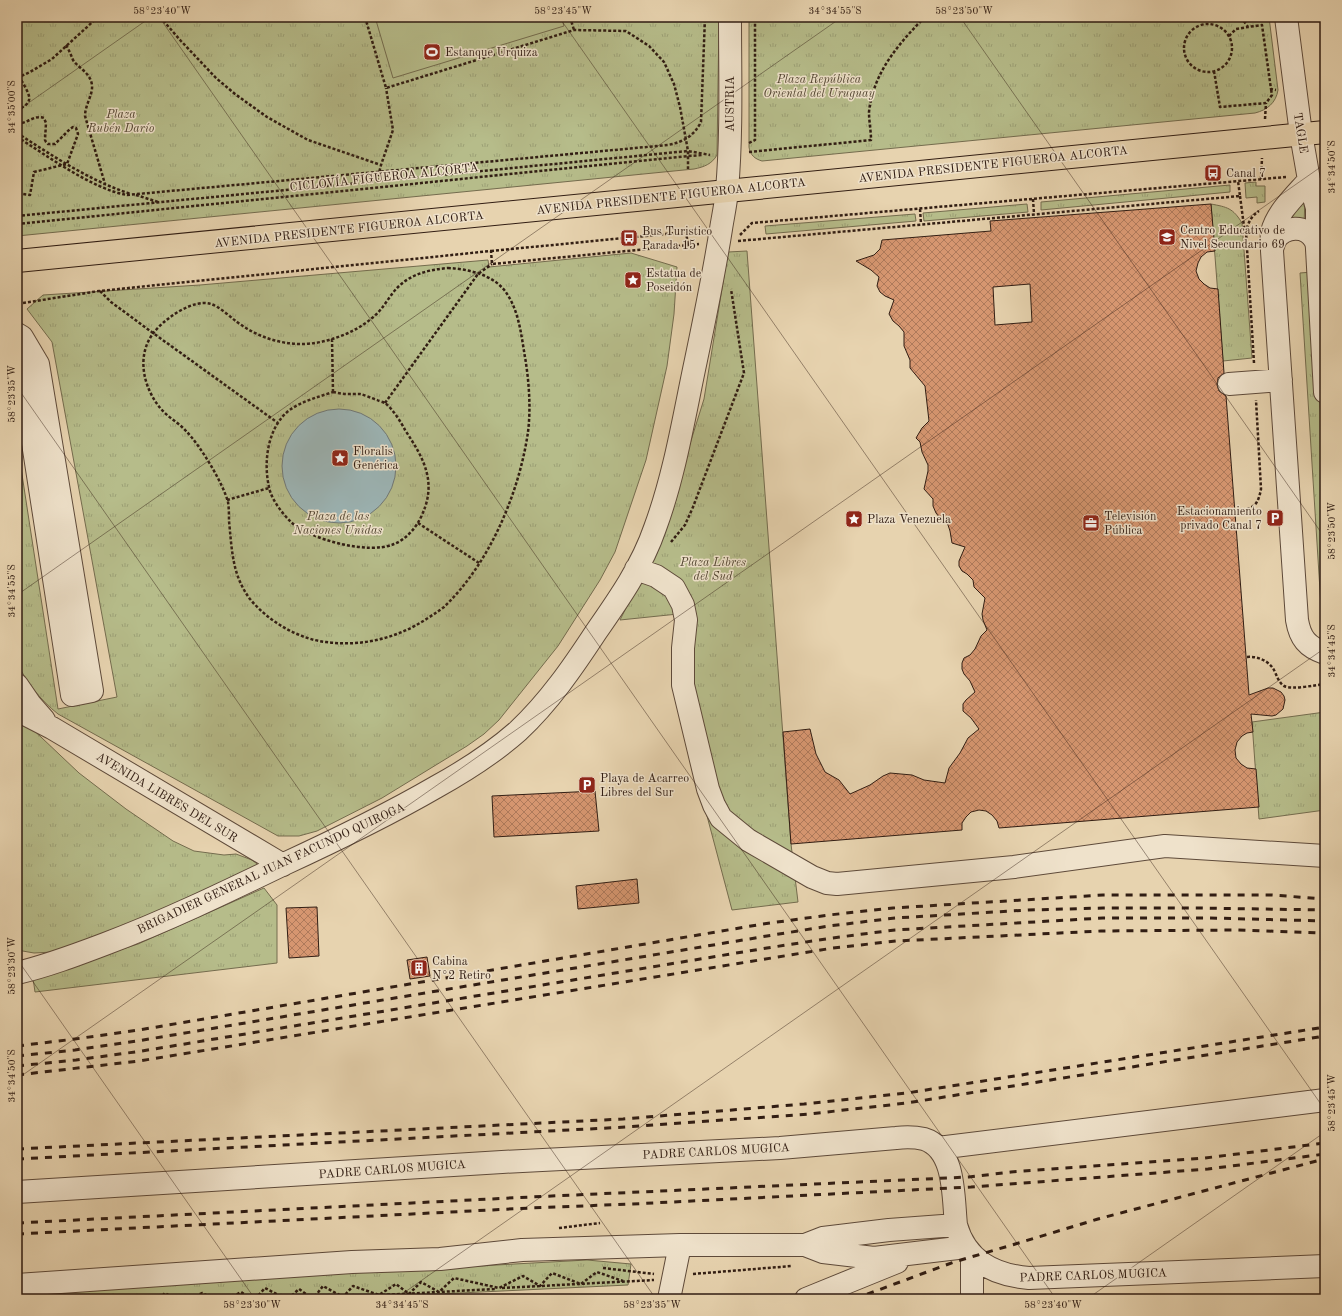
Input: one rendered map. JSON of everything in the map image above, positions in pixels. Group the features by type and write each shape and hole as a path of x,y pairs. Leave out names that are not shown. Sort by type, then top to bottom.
{"main road":[{"name":"AVENIDA PRESIDENTE FIGUEROA ALCORTA","path":"17,261 1325,132"}],"street":[{"name":"AUSTRIA","path":"727,190 729,149 730,17"},
{"name":"TAGLE","path":"1286,17 1308,177 1321,214 1317,249 1325,392"},
{"path":"1308,177 1278,219 1272,232 1272,251 1297,620 1304,640 1313,648 1325,654"},
{"name":"BRIGADIER GENERAL JUAN FACUNDO QUIROGA","path":"22,968 77,955 126,936 193,907 400,808 462,772 499,747 519,730 539,709 572,668 614,606 645,552 654,530 671,476 703,326 727,190"},
{"path":"1272,251 1274,241 1289,229 1299,229 1308,232 1314,240 1317,249"},
{"path":"17,334 22,337 38,364 92,691 72,695 22,372 17,363"},
{"path":"1229,384 1281,380"},
{"path":"636,569 656,576 674,588 683,605 686,620 683,648 683,685 708,789 721,818 748,840 812,877 827,883 837,884 1014,867 1165,846 1325,856"},
{"name":"AVENIDA LIBRES DEL SUR","path":"17,685 30,704 52,728"},
{"name":"AVENIDA LIBRES DEL SUR","path":"17,710 52,728 282,865"},
{"path":"938,1148 1325,1100"},
{"name":"PADRE CARLOS MUGICA","path":"20,1192 502,1162 780,1148 913,1137 932,1143 938,1148 949,1164 956,1225 958,1233 969,1251 991,1269 1006,1275 1029,1278 1325,1266"},
{"path":"17,1285 352,1262 440,1259 522,1250 680,1245 805,1244 823,1238 889,1230 956,1225"},
{"path":"805,1244 824,1252 874,1258 917,1253 969,1251 972,1299"},
{"path":"669,1299 680,1245"},
{"path":"806,1299 917,1253"}],"path":[{"path":"17,111 30,100 29,95 18,77 39,68 52,59 98,17"},
{"path":"160,17 181,42 216,78 234,94 267,117 308,140 381,165"},
{"path":"365,17 386,88 394,130 381,165 378,181"},
{"path":"570,17 574,30"},
{"path":"17,137 99,186 127,195 668,145 686,139 697,130 701,122 705,17"},
{"path":"729,149 755,140 755,17"},
{"path":"17,216 688,152 872,140 869,112 880,77 889,58 903,40 925,17"},
{"path":"1241,17 1248,27"},
{"path":"1210,23 1218,25 1230,36 1232,51 1225,66 1214,71 1202,71 1194,68 1188,63 1183,48 1189,32 1195,27 1210,23"},
{"path":"1214,71 1220,107 1266,103 1272,95 1262,25 1236,29 1230,36"},
{"path":"386,88 574,30 626,31 649,46 664,62 674,84 686,139 688,169"},
{"path":"66,45 73,60 86,72 92,85 92,90 85,110 85,116 105,184"},
{"path":"1272,88 1278,90 1295,91"},
{"path":"17,123 22,123 38,116 44,118 46,123 46,142 52,145 55,144 70,129 73,127 76,128 78,134 67,164"},
{"path":"17,133 67,164 105,184 160,202"},
{"name":"CICLOVÍA FIGUEROA ALCORTA","path":"17,224 688,156 729,149"},
{"path":"17,192 30,195 34,172 67,164"},
{"path":"1240,196 734,241 752,223 1238,181 1308,177"},
{"path":"1276,178 1277,184"},
{"path":"1238,181 1246,242"},
{"path":"1033,199 1034,214"},
{"path":"920,209 921,224"},
{"path":"1237,511 1247,510 1253,507 1260,496 1261,489 1246,242 1248,222 1254,214 1260,210"},
{"path":"23,303 99,291 686,232 688,245"},
{"path":"385,403 478,274 492,264 719,242"},
{"path":"491,251 492,264"},
{"path":"430,269 464,269 486,276 503,288 515,309 523,342 529,382 528,431 515,490 493,540 470,577 442,609 419,624 392,637 360,643 324,642 303,636 286,628 265,615 249,597 236,574 227,500 217,477 204,454 187,431 163,411 150,394 143,376 145,346 153,333 166,320 182,309 202,303 210,304 240,325 264,337 282,343 305,344 332,339 356,330 373,318 386,303 394,290 408,278 430,269"},
{"path":"667,547 685,525 693,508 744,373 730,284"},
{"path":"99,291 153,333 278,423"},
{"path":"332,339 333,392"},
{"path":"333,392 361,394 385,403 401,423 416,446 427,470 428,495 424,512 418,523 402,540 394,544 375,548 342,545 301,529 283,513 269,488 266,465 269,443 278,423 290,410 311,399 333,392"},
{"path":"227,500 269,488"},
{"path":"418,523 478,563"},
{"path":"1247,657 1259,658 1266,662 1273,668 1280,683 1285,686 1291,688 1325,684"},
{"path":"18,1119 20,1192"},
{"path":"581,1284 598,1272 623,1281"},
{"path":"540,1286 552,1273 581,1284"},
{"path":"439,1292 454,1278 499,1288 523,1276 540,1286"},
{"path":"308,1299 581,1284 657,1279 674,1276"},
{"path":"409,1294 421,1282 439,1292"},
{"path":"379,1295 396,1284 409,1294"},
{"path":"313,1299 323,1286 343,1297"},
{"path":"343,1297 353,1286 379,1295"},
{"path":"255,1299 265,1288 287,1299 300,1289 313,1299"},
{"path":"228,1299 241,1292 251,1299"},
{"path":"159,1299 165,1293 175,1299"},
{"path":"191,1299 202,1293 215,1299"}],"green space":[{"name":"Plaza Rubén Darío","path":"17,17 719,17 717,155 713,161 707,165 694,169 17,236"},
{"name":"Estanque Urquiza","path":"375,17 561,17 564,26 393,78"},
{"name":"Plaza República Oriental del Uruguay","path":"749,17 1269,17 1278,90 1275,99 1267,108 1255,113 762,161 753,156 749,147"},
{"path":"1256,182 1256,186 1265,186 1265,202 1257,203 1257,197 1246,198 1245,183"},
{"path":"1230,185 1230,192 1041,210 1041,202"},
{"path":"1305,195 1304,227 1284,218"},
{"path":"1027,204 1028,212 924,221 923,213"},
{"path":"1211,204 1229,209 1236,214 1242,223 1252,358 1223,361"},
{"path":"915,214 916,221 766,234 765,226"},
{"name":"Plaza Libres del Sud","path":"747,251 791,844 798,902 732,910 673,688 678,614 620,620 634,592 657,553 676,500 689,447 704,399 728,252"},
{"name":"Plaza de las Naciones Unidas","path":"631,253 677,267 674,314 667,366 646,460 615,552 600,580 558,646 499,720 484,734 382,798 317,831 299,836 278,836 58,714 45,703 30,685 17,664 17,442 58,709 117,697 52,342 27,309 43,295 200,285 488,260 489,267"},
{"path":"1312,272 1325,486 1325,638 1323,638 1300,273"},
{"path":"1325,712 1325,810 1259,819 1252,722"},
{"path":"17,717 23,720 79,773 126,809 173,841 194,851 224,855 236,854 252,860 265,870 72,951 34,953 17,950"},
{"path":"264,888 277,905 277,963 35,992 33,978 138,944"},
{"path":"587,1260 631,1264 628,1285 334,1299 65,1299 63,1289"}],"water":[{"path":"339,409 350,410 361,414 371,419 379,426 386,434 391,444 395,455 395,477 391,488 386,498 379,506 371,513 361,518 350,522 339,523 328,522 317,518 307,513 299,506 292,498 287,488 283,477 282,466 283,455 287,444 292,434 299,426 307,419 317,414 328,410"}],"building":[{"name":"Televisión Pública","path":"1211,204 1215,251 1207,252 1201,257 1196,271 1199,279 1204,284 1210,288 1218,289 1224,373 1218,378 1217,385 1219,391 1226,396 1249,695 1268,688 1273,688 1281,692 1285,700 1283,709 1276,715 1251,714 1253,732 1242,736 1237,742 1235,750 1236,758 1241,764 1247,768 1256,769 1259,807 999,828 997,821 992,815 986,811 979,810 971,812 966,817 962,823 962,830 791,844 783,732 810,729 816,754 825,772 839,780 850,794 870,785 890,773 912,775 924,780 945,783 949,768 960,753 968,738 979,729 971,718 963,711 963,704 975,692 970,681 964,674 962,663 964,658 970,655 975,649 981,636 987,630 982,614 985,598 974,587 973,580 962,571 959,566 959,561 965,547 952,543 948,525 936,513 933,506 933,499 924,489 928,465 922,452 920,442 916,438 922,428 929,421 925,386 910,368 910,360 904,346 904,332 893,321 889,314 894,300 880,292 877,286 879,277 856,261 874,255 880,249 882,240 991,231 990,221","holes":["1030,284 1032,322 995,325 993,287"]},
{"path":"595,791 599,831 494,837 492,796"},
{"path":"637,879 639,903 578,909 576,886"},
{"path":"317,907 319,956 289,958 286,908"},
{"name":"Cabina N°2 Retiro","path":"427,957 430,976 410,979 407,960"}],"railway":[{"path":"17,1046 139,1030 763,924 829,915 893,908 1103,895 1272,895 1325,899"},
{"path":"17,1056 75,1050 137,1041 767,936 829,926 895,918 1028,910 1103,908 1325,910"},
{"path":"17,1066 142,1051 767,948 895,930 1103,918 1210,918 1325,921"},
{"path":"17,1075 139,1061 833,948 896,941 1101,931 1238,930 1325,933"},
{"path":"17,1149 623,1119 804,1104 907,1093 1325,1027"},
{"path":"17,1159 626,1127 809,1114 907,1103 1325,1036"},
{"path":"17,1223 530,1197 969,1177 1011,1172 1205,1158 1325,1143"},
{"path":"17,1234 971,1187 1208,1169 1325,1154"},
{"path":"854,1299 954,1262 1098,1219 1324,1159"}],"place":[{"name":"Estanque Urquiza","path":"432,52"},
{"name":"Canal 7","path":"1213,173"},
{"name":"Centro Educativo de Nivel Secundario 69","path":"1167,237"},
{"name":"Bus Turistico Parada 15","path":"629,238"},
{"name":"Estatua de Poseidón","path":"633,280"},
{"name":"Floralis Genérica","path":"340,458"},
{"name":"Estacionamiento privado Canal 7","path":"1275,518"},
{"name":"Plaza Venezuela","path":"854,519"},
{"name":"Televisión Pública","path":"1091,523"},
{"name":"Playa de Acarreo Libres del Sur","path":"587,785"},
{"name":"Cabina N°2 Retiro","path":"419,968"}]}
